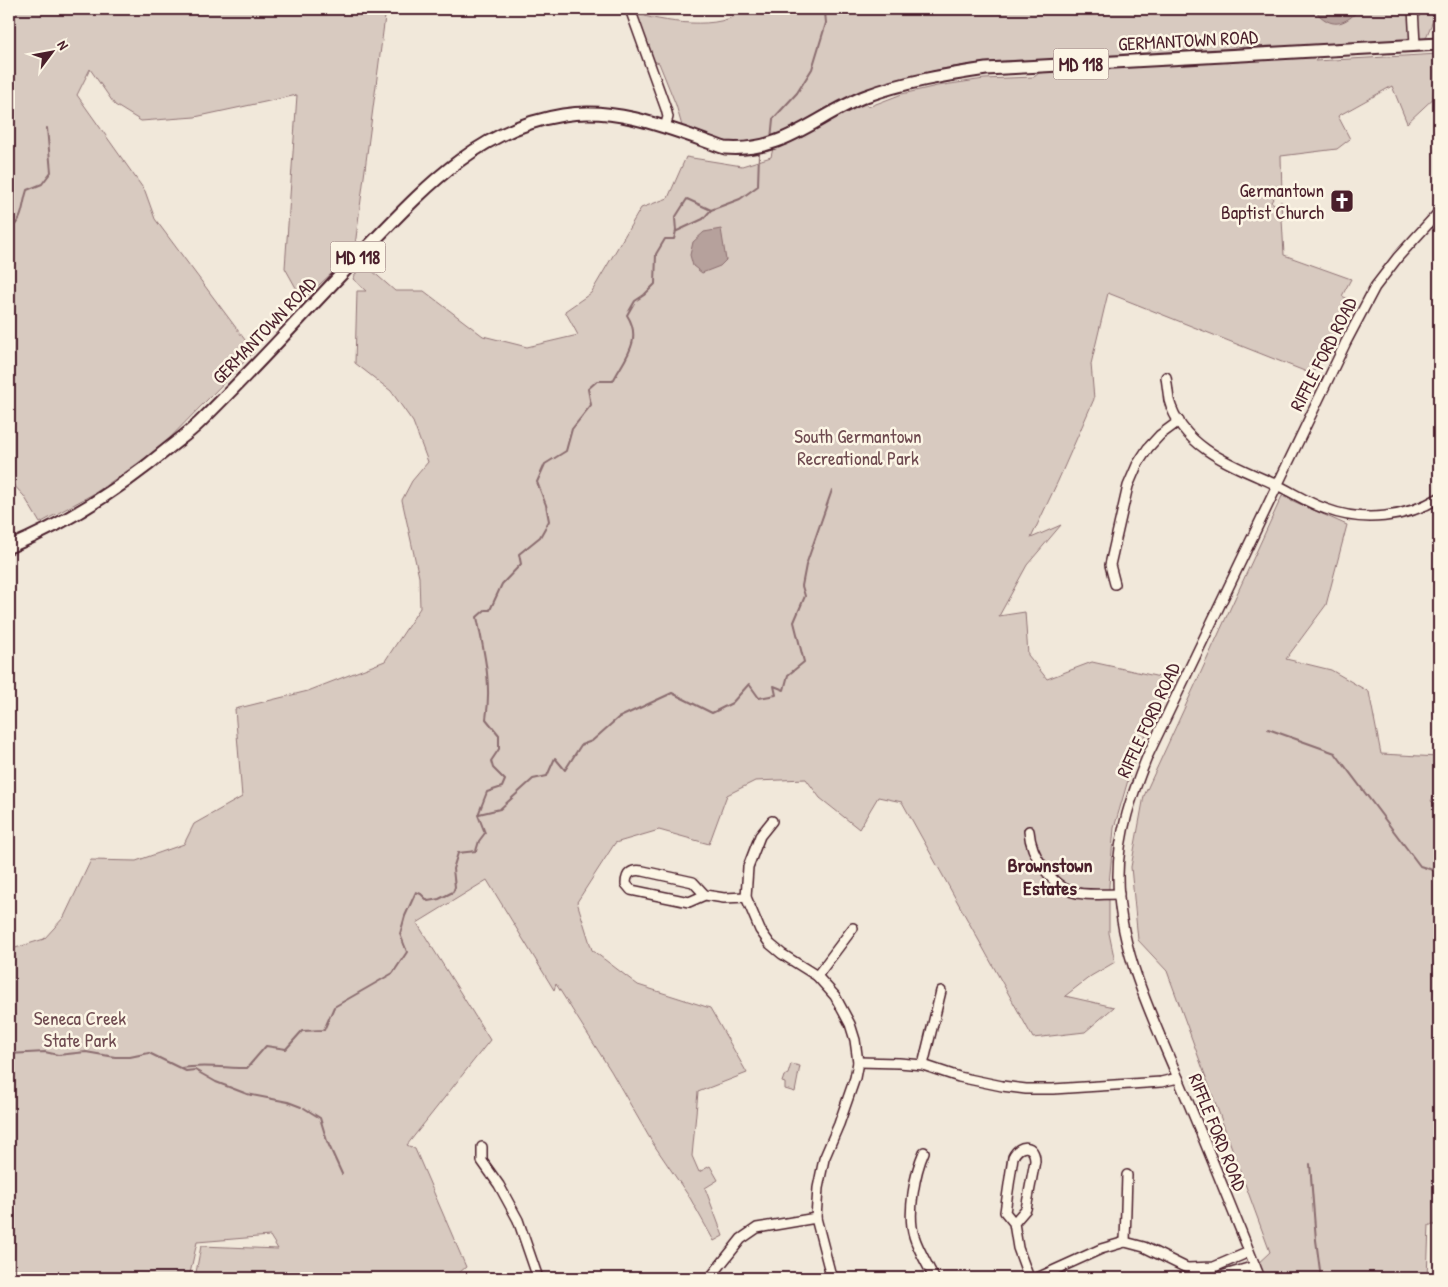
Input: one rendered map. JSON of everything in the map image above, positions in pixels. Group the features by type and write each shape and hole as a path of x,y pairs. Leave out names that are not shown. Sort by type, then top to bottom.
{"main road":[{"name":"GERMANTOWN ROAD","path":"9,547 68,518 142,470 199,423 444,171 474,150 505,132 534,121 564,114 615,115 636,118 725,148 741,149 765,146 784,140 831,113 867,96 914,82 956,73 995,69 1439,44"}],"street":[{"path":"630,9 666,109 668,117 665,127"},
{"path":"1413,9 1415,44"},
{"name":"RIFFLE FORD ROAD","path":"1260,1278 1138,982 1124,929 1119,894 1119,852 1130,801 1137,780 1346,342 1376,287 1398,257 1439,212"},
{"path":"1166,377 1169,399 1174,413 1192,438 1209,452 1236,467 1326,509 1345,514 1373,517 1406,512 1426,506 1439,498"},
{"path":"1115,584 1110,565 1128,486 1148,448 1160,435 1180,422"},
{"path":"772,821 760,836 748,867 746,897 760,930 770,944 816,976 835,996 843,1008 855,1040 858,1062 855,1078 839,1124 824,1159 818,1188 816,1218 830,1272 834,1278"},
{"path":"1029,831 1030,841 1036,858 1051,880 1059,886 1078,894 1119,894"},
{"path":"705,895 693,882 660,874 636,870 630,872 626,878 626,884 631,890 689,902 705,895 724,898 746,897"},
{"path":"816,976 853,928"},
{"path":"923,1065 941,991"},
{"path":"858,1062 923,1065 968,1079 1026,1089 1054,1089 1152,1082 1178,1078"},
{"path":"482,1147 482,1161 499,1185 518,1220 538,1278"},
{"path":"1014,1223 1026,1209 1035,1161 1035,1155 1032,1150 1020,1147 1016,1150 1013,1157 1005,1212 1014,1223 1018,1248 1029,1278"},
{"path":"924,1152 919,1162 912,1206 914,1236 934,1278"},
{"path":"1125,1242 1128,1175"},
{"path":"710,1278 741,1239 757,1228 816,1218"},
{"path":"1037,1278 1100,1249 1125,1242 1144,1247 1205,1276 1218,1277 1255,1266"},
{"path":"1188,1268 1214,1267 1249,1252"}],"green space":[{"path":"9,9 386,9 354,253 308,295 300,295 285,268 297,95 195,117 141,121 115,105 90,69 77,95 145,191 155,219 254,352 160,448 95,493 40,523 24,496 9,480"},
{"path":"743,9 1439,9 1425,40 1324,53 1315,61 1439,54 1439,93 1407,123 1392,86 1338,116 1350,139 1337,149 1281,156 1282,194 1278,192 1271,202 1278,206 1281,201 1284,255 1351,279 1342,296 1354,302 1312,374 1108,293 1091,364 1094,399 1031,538 1061,525 1027,565 999,616 1025,612 1028,655 1047,679 1092,662 1169,679 1131,770 1114,828 1109,885 1109,933 1115,962 1091,976 1065,996 1114,1007 1085,1032 1033,1038 902,802 878,797 859,829 820,798 806,779 755,781 727,795 709,844 659,830 615,843 577,902 592,950 638,985 710,1008 747,1073 698,1092 692,1156 699,1172 710,1166 718,1180 705,1188 723,1236 714,1241 690,1198 652,1142 611,1071 556,984 554,990 487,880 417,923 490,1040 407,1145 415,1149 466,1267 453,1278 195,1278 201,1246 278,1249 270,1236 197,1242 189,1278 9,1278 9,950 44,939 64,917 91,860 136,861 184,844 194,824 242,797 235,709 308,691 385,661 420,608 419,577 402,500 412,481 428,462 413,422 391,391 355,363 357,291 366,291 353,279 362,262 395,291 424,291 483,336 527,347 578,335 565,311 591,293 641,208 668,198 686,157 742,166 771,157 775,139 748,143 724,141 682,126 676,105 659,63 648,59 633,13 674,22 691,23 721,21 734,16","holes":["1005,61 1054,61 1034,77 984,79 937,86 902,94 868,107 859,95 856,95 902,79 953,67"]},
{"path":"1282,496 1347,525 1326,605 1286,659 1331,670 1369,692 1381,754 1439,757 1439,787 1431,801 1439,809 1439,1225 1429,1225 1427,1278 1260,1278 1255,1266 1270,1252 1167,971 1138,940 1131,867 1144,796"},
{"path":"791,1064 800,1066 795,1092 785,1089 785,1083 782,1082 784,1076 788,1074"}],"shaded area":[{"path":"1317,9 1360,9 1345,21 1335,23 1324,19 1318,14"},
{"path":"721,229 726,260 720,266 702,273 693,266 690,255 693,242 704,232"}],"waterway":[{"path":"771,139 773,119 797,93 812,69 826,23 825,12 821,9"},
{"path":"9,230 20,217 27,190 42,184 51,172 47,128"},
{"path":"181,1068 206,1066 247,1068 266,1046 286,1049 302,1031 324,1030 334,1007 393,973 407,952 400,934 405,916 416,892 428,901 439,899 453,892 455,887 453,869 458,853 476,851 479,841 485,833 478,815 487,792 502,787 505,780 493,768 491,761 499,749 499,735 486,719 488,680 477,617 485,610 490,610 502,584 521,564 519,554 540,537 549,521 546,505 537,482 545,464 566,451 572,429 591,405 588,389 597,381 613,381 627,357 633,341 631,324 627,315 635,301 655,284 656,254 665,239 674,239 676,231 675,218 687,199 711,210 740,199 758,186 759,154"},
{"path":"677,231 703,219 711,210"},
{"path":"479,814 500,809 533,779 547,776 555,758 565,770 581,745 592,741 618,718 672,693 712,713 732,703 749,684 759,698 776,695 774,686 784,690 788,675 804,662 794,622 805,596 802,586 806,565 832,490"},
{"path":"1268,729 1335,753 1420,866 1439,872"},
{"path":"9,1054 45,1052 58,1055 86,1052 115,1057 130,1057 149,1053 186,1071 195,1070 216,1082 247,1094 288,1102 301,1107"},
{"path":"304,1108 320,1118 327,1141 342,1174"},
{"path":"1310,1164 1321,1278"}],"place":[{"name":"Germantown Baptist Church","path":"1342,201"}],"district":[{"name":"Brownstown Estates","path":"1050,876"}],"park label":[{"name":"South Germantown Recreational Park","path":"858,447"},
{"name":"Seneca Creek State Park","path":"80,1029"}]}
